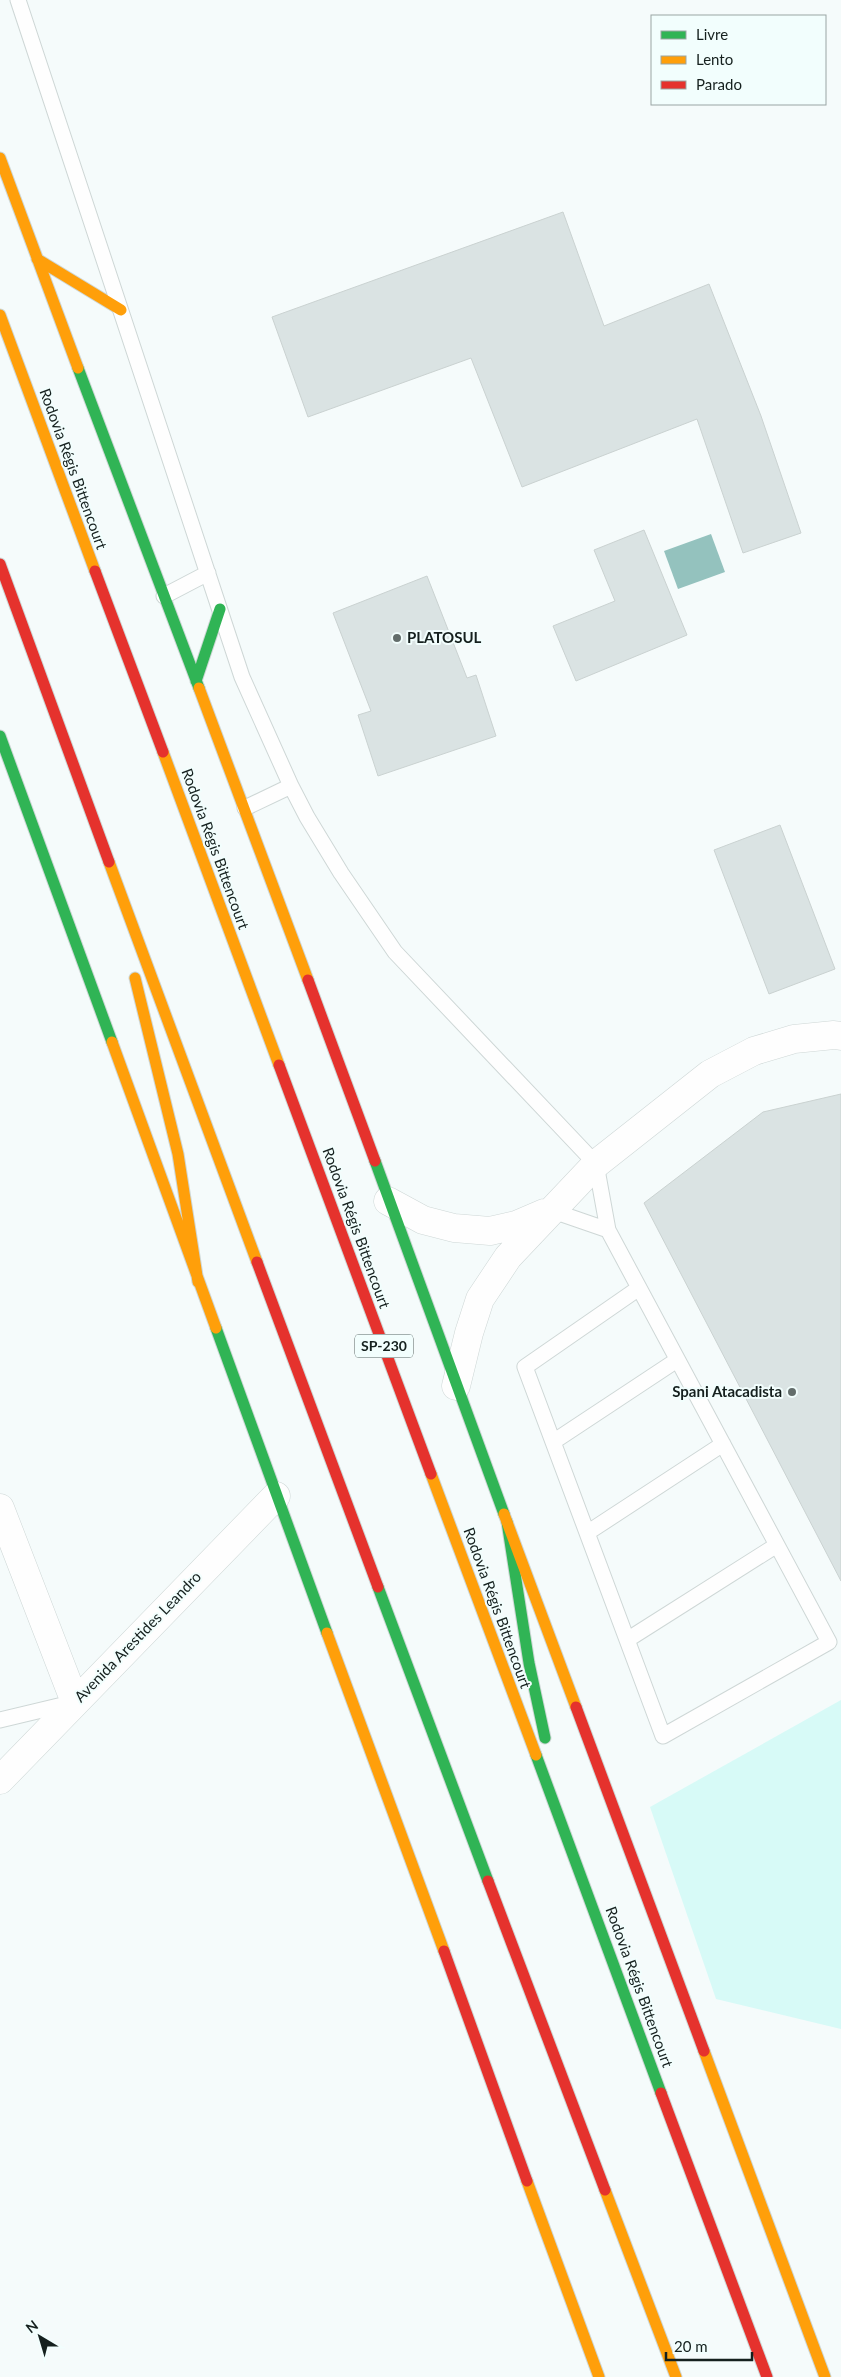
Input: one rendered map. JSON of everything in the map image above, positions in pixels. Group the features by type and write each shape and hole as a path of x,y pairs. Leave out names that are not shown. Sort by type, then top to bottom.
{"main road":[{"path":"0,158 245,808 506,1522 825,2377"},
{"path":"37,259 121,310"},
{"name":"Rodovia Régis Bittencourt","path":"0,315 767,2377"},
{"path":"0,564 507,1932 676,2377"},
{"path":"196,681 220,609"},
{"path":"0,736 599,2377"},
{"path":"93,817 124,938"},
{"path":"132,965 178,1154 198,1282"},
{"path":"506,1522 529,1663 550,1762 576,1861"}],"street":[{"path":"456,1386 469,1333 480,1299 508,1257 550,1210 596,1164 710,1074 754,1051 794,1038 841,1036"},
{"path":"388,1201 423,1220 454,1228 490,1231 516,1226 550,1210"},
{"name":"Avenida Arestides Leandro","path":"0,1780 276,1496"},
{"path":"0,1508 75,1702"}],"lane":[{"path":"18,0 242,677 291,786 341,873 395,952 596,1164 608,1230 829,1642 663,1736 525,1367 639,1288"},
{"path":"164,596 208,574"},
{"path":"245,808 291,786"},
{"path":"550,1210 608,1230"},
{"path":"553,1442 677,1360"},
{"path":"587,1533 723,1444"},
{"path":"627,1640 777,1546"},
{"path":"0,1720 75,1702"}],"shaded area":[{"path":"711,534 725,572 678,589 664,551"},
{"path":"841,1700 841,2029 716,1999 650,1807"}],"building":[{"path":"563,212 604,326 709,284 761,416 801,533 743,553 697,419 522,487 471,358 308,417 272,317"},
{"path":"644,530 687,635 576,681 553,626 615,601 594,550"},
{"path":"427,576 467,678 476,675 496,736 378,776 358,715 371,711 333,613"},
{"path":"780,825 835,969 769,994 714,850"},
{"name":"Spani Atacadista","path":"841,1094 841,1581 644,1203 763,1112"}],"traffic: fast":[{"path":"78,368 199,688"},
{"path":"196,681 220,609"},
{"path":"0,736 112,1042"},
{"path":"375,1161 504,1514"},
{"path":"216,1328 327,1633"},
{"path":"507,1522 529,1663 545,1738"},
{"path":"378,1587 488,1881"},
{"path":"536,1755 661,2093"}],"traffic: slow":[{"path":"0,158 78,368"},
{"path":"37,259 121,310"},
{"path":"0,315 95,571"},
{"path":"199,688 308,980"},
{"path":"163,752 279,1065"},
{"path":"109,862 257,1262"},
{"path":"135,978 178,1154 198,1282"},
{"path":"112,1042 216,1328"},
{"path":"431,1474 536,1755"},
{"path":"504,1514 576,1707"},
{"path":"327,1633 444,1951"},
{"path":"704,2051 825,2377"},
{"path":"527,2181 599,2377"},
{"path":"605,2190 676,2377"}],"traffic: jam":[{"path":"0,564 109,862"},
{"path":"95,571 163,752"},
{"path":"308,980 375,1161"},
{"path":"279,1065 431,1474"},
{"path":"257,1262 378,1587"},
{"path":"576,1707 704,2051"},
{"path":"488,1881 605,2190"},
{"path":"444,1951 527,2181"},
{"path":"661,2093 767,2377"}],"place":[{"name":"PLATOSUL","path":"397,638"},
{"name":"Spani Atacadista","path":"792,1392"}]}
